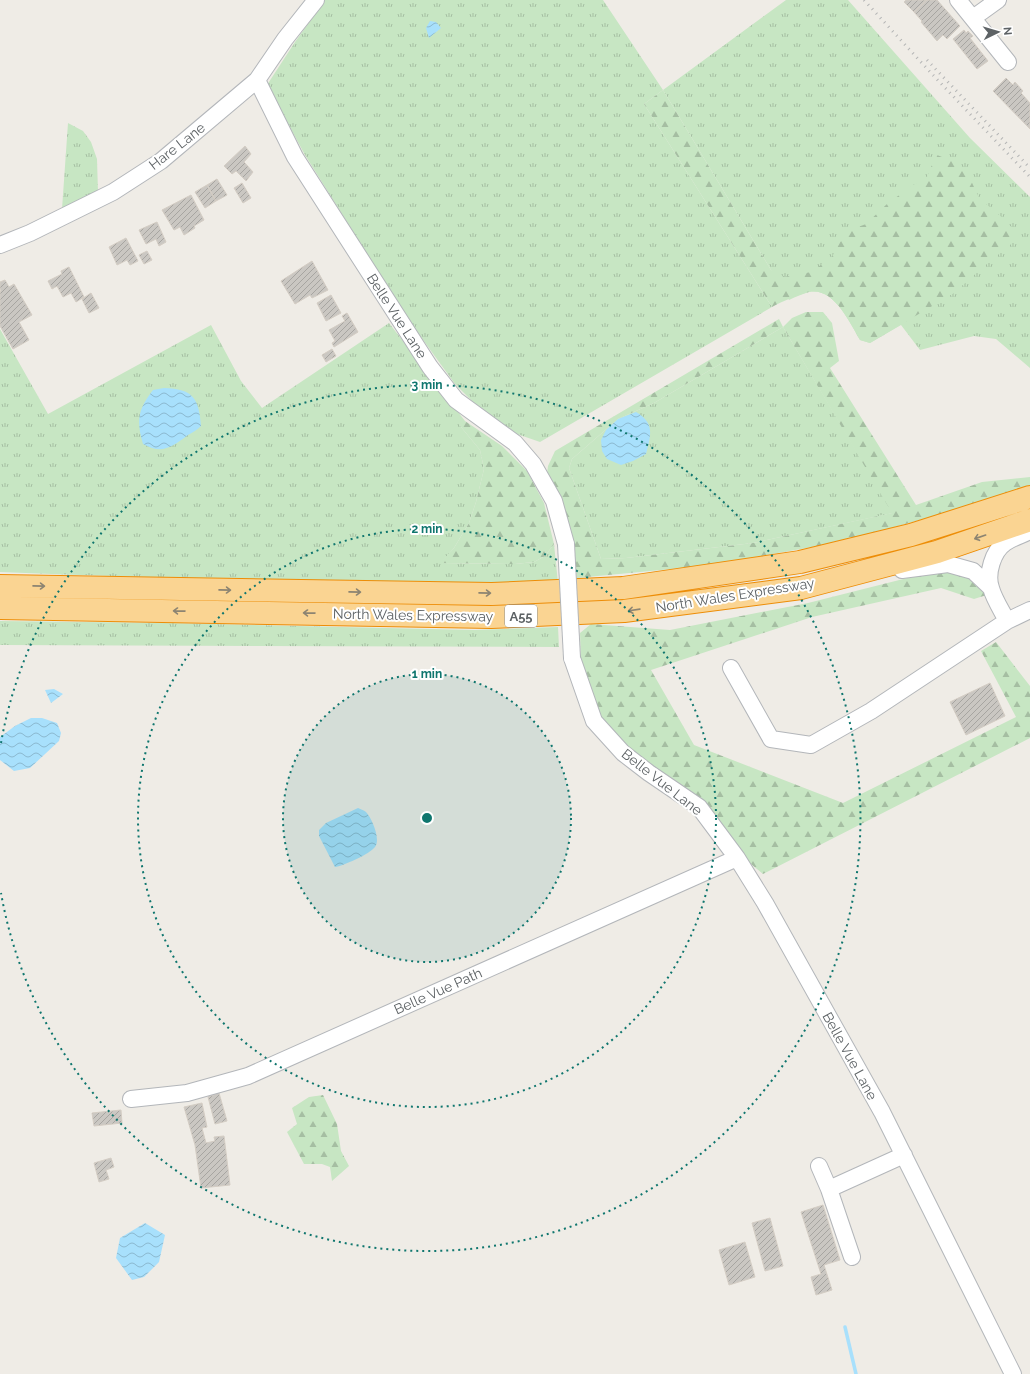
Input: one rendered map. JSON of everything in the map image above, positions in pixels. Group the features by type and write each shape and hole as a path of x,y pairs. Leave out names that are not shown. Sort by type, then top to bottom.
{"highway":[{"name":"North Wales Expressway","path":"0,586 492,594 623,588 800,562 911,535 1030,498"},
{"name":"North Wales Expressway","path":"0,608 491,617 624,611 801,588 937,552 1030,520"}],"street":[{"name":"Hare Lane","path":"0,245 30,233 113,192 161,161 257,80 285,39 316,0"},
{"path":"958,0 1008,62"},
{"path":"973,18 998,0"},
{"name":"Belle Vue Lane","path":"257,80 295,157 430,367 456,400 515,444 533,464 554,501 566,544 572,658 594,721 623,753 648,773 699,807 737,858 765,903 874,1098 1013,1374"},
{"path":"990,587 992,562 996,552 1005,543 1030,531"},
{"path":"824,581 948,564 973,571 990,587 1007,621"},
{"path":"731,668 771,739 811,745 871,711 1007,621 1030,610"},
{"name":"Belle Vue Path","path":"131,1099 187,1093 248,1076 737,858"},
{"path":"829,1189 904,1155"},
{"path":"819,1166 829,1189 852,1257"}],"green space":[{"path":"325,0 603,0 663,90 644,104 772,307 540,442 517,434 473,402 455,384 405,315 305,155 267,85"},
{"path":"786,0 848,0 970,138 1030,197 1030,368 996,339 974,336 920,350 901,325 870,343 860,340 840,308 826,295 818,292 809,292 789,300 663,90"},
{"path":"663,90 771,270 785,277 811,272 832,257 840,242 850,230 866,224 887,204 913,185 927,177 937,155 952,161 968,174 979,198 1005,220 1013,229 1011,244 954,293 870,343 860,340 840,308 826,295 818,292 809,292 785,300 772,307 644,104"},
{"path":"68,123 83,131 91,142 97,159 98,192 62,209"},
{"path":"806,312 823,312 832,323 839,361 830,368 916,505 982,482 1030,477 1030,486 984,502 841,542 703,566 577,578 572,540 547,474 548,466 555,451 779,319 783,327 792,318","holes":["783,327 892,513 753,543 626,558 601,559 569,468 572,459 618,419 654,403"]},
{"path":"389,323 465,421 459,421 461,427 480,450 484,469 469,523 454,548 441,563 515,564 534,562 545,556 554,544 558,583 279,580 0,572 0,329 48,414 211,325 241,381 262,408"},
{"path":"783,327 893,513 753,543 626,558 601,559 569,468 572,459 618,419 654,403"},
{"path":"458,421 465,421 502,446 527,471 544,503 554,544 545,556 534,562 515,564 440,563 454,548 469,523 484,469 480,450 461,427"},
{"path":"943,569 965,574 976,586 993,593 974,599 941,588 812,617 651,670 694,745 843,803 1016,717 981,651 996,642 1030,686 1030,738 763,874 740,855 599,719 581,661 580,633 591,624 670,630 808,603"},
{"path":"0,621 169,623 475,630 558,627 559,647 0,645"},
{"path":"323,1095 337,1124 341,1151 349,1166 332,1181 330,1167 322,1164 304,1164 287,1132 297,1124 292,1108 309,1097"}],"water":[{"path":"430,21 436,22 441,28 429,38 426,28"},
{"path":"164,388 182,390 193,397 198,408 201,426 172,446 156,449 143,444 139,422 141,409 153,390"},
{"path":"636,412 642,416 649,425 650,435 646,454 621,465 607,459 602,451 601,440 606,430 618,419"},
{"path":"54,689 63,694 51,703 45,690"},
{"path":"31,718 42,718 57,723 61,733 59,741 30,768 14,771 0,760 0,737 15,726"},
{"path":"358,808 366,812 371,819 375,829 377,844 372,850 362,856 335,867 319,836 319,830 326,823"},
{"path":"145,1223 165,1235 159,1262 144,1277 132,1280 116,1258 120,1238"}],"building":[{"path":"906,0 927,0 914,12 904,2"},
{"path":"927,0 937,0 960,26 947,39 943,35 937,41 914,12"},
{"path":"964,30 966,33 968,31 973,36 970,38 988,61 977,69 953,39"},
{"path":"1006,78 1013,85 1015,82 1023,91 1021,93 1030,103 1030,129 993,91"},
{"path":"245,146 251,154 244,162 253,172 246,181 236,171 232,174 224,166"},
{"path":"217,179 227,195 216,201 207,185"},
{"path":"242,183 251,198 243,203 234,188"},
{"path":"207,185 216,201 205,208 195,192"},
{"path":"191,195 204,220 184,235 180,227 174,230 162,210"},
{"path":"157,222 166,242 159,246 156,239 146,244 139,230"},
{"path":"126,238 138,261 130,265 127,260 117,265 109,247"},
{"path":"147,251 152,260 144,264 139,255"},
{"path":"312,261 328,290 312,298 310,295 295,304 281,281"},
{"path":"69,267 84,297 76,302 71,293 63,297 57,286 52,289 48,281 62,274 61,271"},
{"path":"5,280 9,287 14,284 32,315 19,322 29,340 13,349 0,326 0,282"},
{"path":"91,293 99,308 89,313 82,299"},
{"path":"331,295 341,313 326,321 317,303"},
{"path":"347,313 358,332 334,347 332,343 335,341 329,330 345,321 342,316"},
{"path":"332,349 336,356 326,362 322,355"},
{"path":"990,683 1005,716 966,735 950,702"},
{"path":"219,1093 227,1121 215,1124 208,1097"},
{"path":"202,1103 207,1127 202,1128 206,1143 215,1141 214,1137 224,1136 230,1185 201,1188 195,1145 184,1107"},
{"path":"121,1110 122,1123 94,1126 92,1113"},
{"path":"111,1158 114,1167 106,1170 109,1179 99,1182 94,1163"},
{"path":"823,1205 840,1260 824,1265 832,1290 816,1295 811,1277 821,1274 801,1212"},
{"path":"770,1218 783,1266 765,1271 752,1223"},
{"path":"745,1242 755,1277 729,1285 719,1250"}],"waterway":[{"path":"845,1327 856,1374"}],"railway":[{"path":"864,0 1030,177"},
{"path":"927,60 1030,168"}]}
